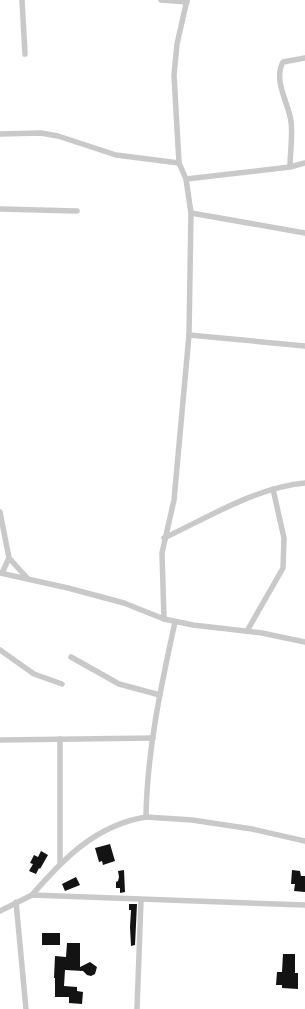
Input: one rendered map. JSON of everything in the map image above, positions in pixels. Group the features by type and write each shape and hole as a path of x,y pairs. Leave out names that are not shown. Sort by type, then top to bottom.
{"street":[{"path":"22,0 25,54"},
{"path":"161,0 187,1 177,44 174,75 179,163 186,179 191,213 190,335 174,500 164,538 162,553 164,620"},
{"path":"290,167 291,121 283,95 279,69 283,62 305,58"},
{"path":"0,134 41,133 58,136 116,155 179,163"},
{"path":"186,179 290,167 305,163"},
{"path":"0,209 77,211"},
{"path":"191,213 305,233"},
{"path":"190,335 305,346"},
{"path":"164,538 232,505 273,489 291,484 305,483"},
{"path":"247,631 283,568 284,538 273,489"},
{"path":"0,512 9,558 28,579"},
{"path":"9,558 1,573 68,588 124,603 164,620 247,631 305,642"},
{"path":"146,817 147,789 153,738 175,622"},
{"path":"0,650 34,674 62,684"},
{"path":"71,657 111,680 160,695"},
{"path":"0,740 153,738"},
{"path":"60,739 60,863"},
{"path":"0,911 32,895 60,863 87,840 132,819 146,817 192,820 252,829 305,841"},
{"path":"32,895 305,905"},
{"path":"137,1009 141,900"},
{"path":"16,902 26,1009"}],"building":[{"path":"110,844 115,861 103,865 102,861 99,862 95,848"},
{"path":"41,851 48,855 36,874 29,871 33,864 30,863 34,855 38,857"},
{"path":"124,870 125,892 120,893 120,888 116,888 116,882 118,881 119,877 118,871"},
{"path":"292,870 300,871 301,876 305,876 305,892 294,891 295,884 291,884"},
{"path":"76,877 80,885 65,891 62,884"},
{"path":"129,904 137,904 135,945 131,946 131,910 129,910"},
{"path":"42,933 60,933 60,945 42,945"},
{"path":"67,943 80,943 80,967 90,962 97,967 95,974 91,976 87,975 83,971 65,970 64,986 77,987 77,991 83,992 82,1004 69,1003 69,997 55,997 55,956 66,957"},
{"path":"283,954 295,954 295,973 298,973 298,989 282,988 282,985 276,985 277,972 282,972"}]}
